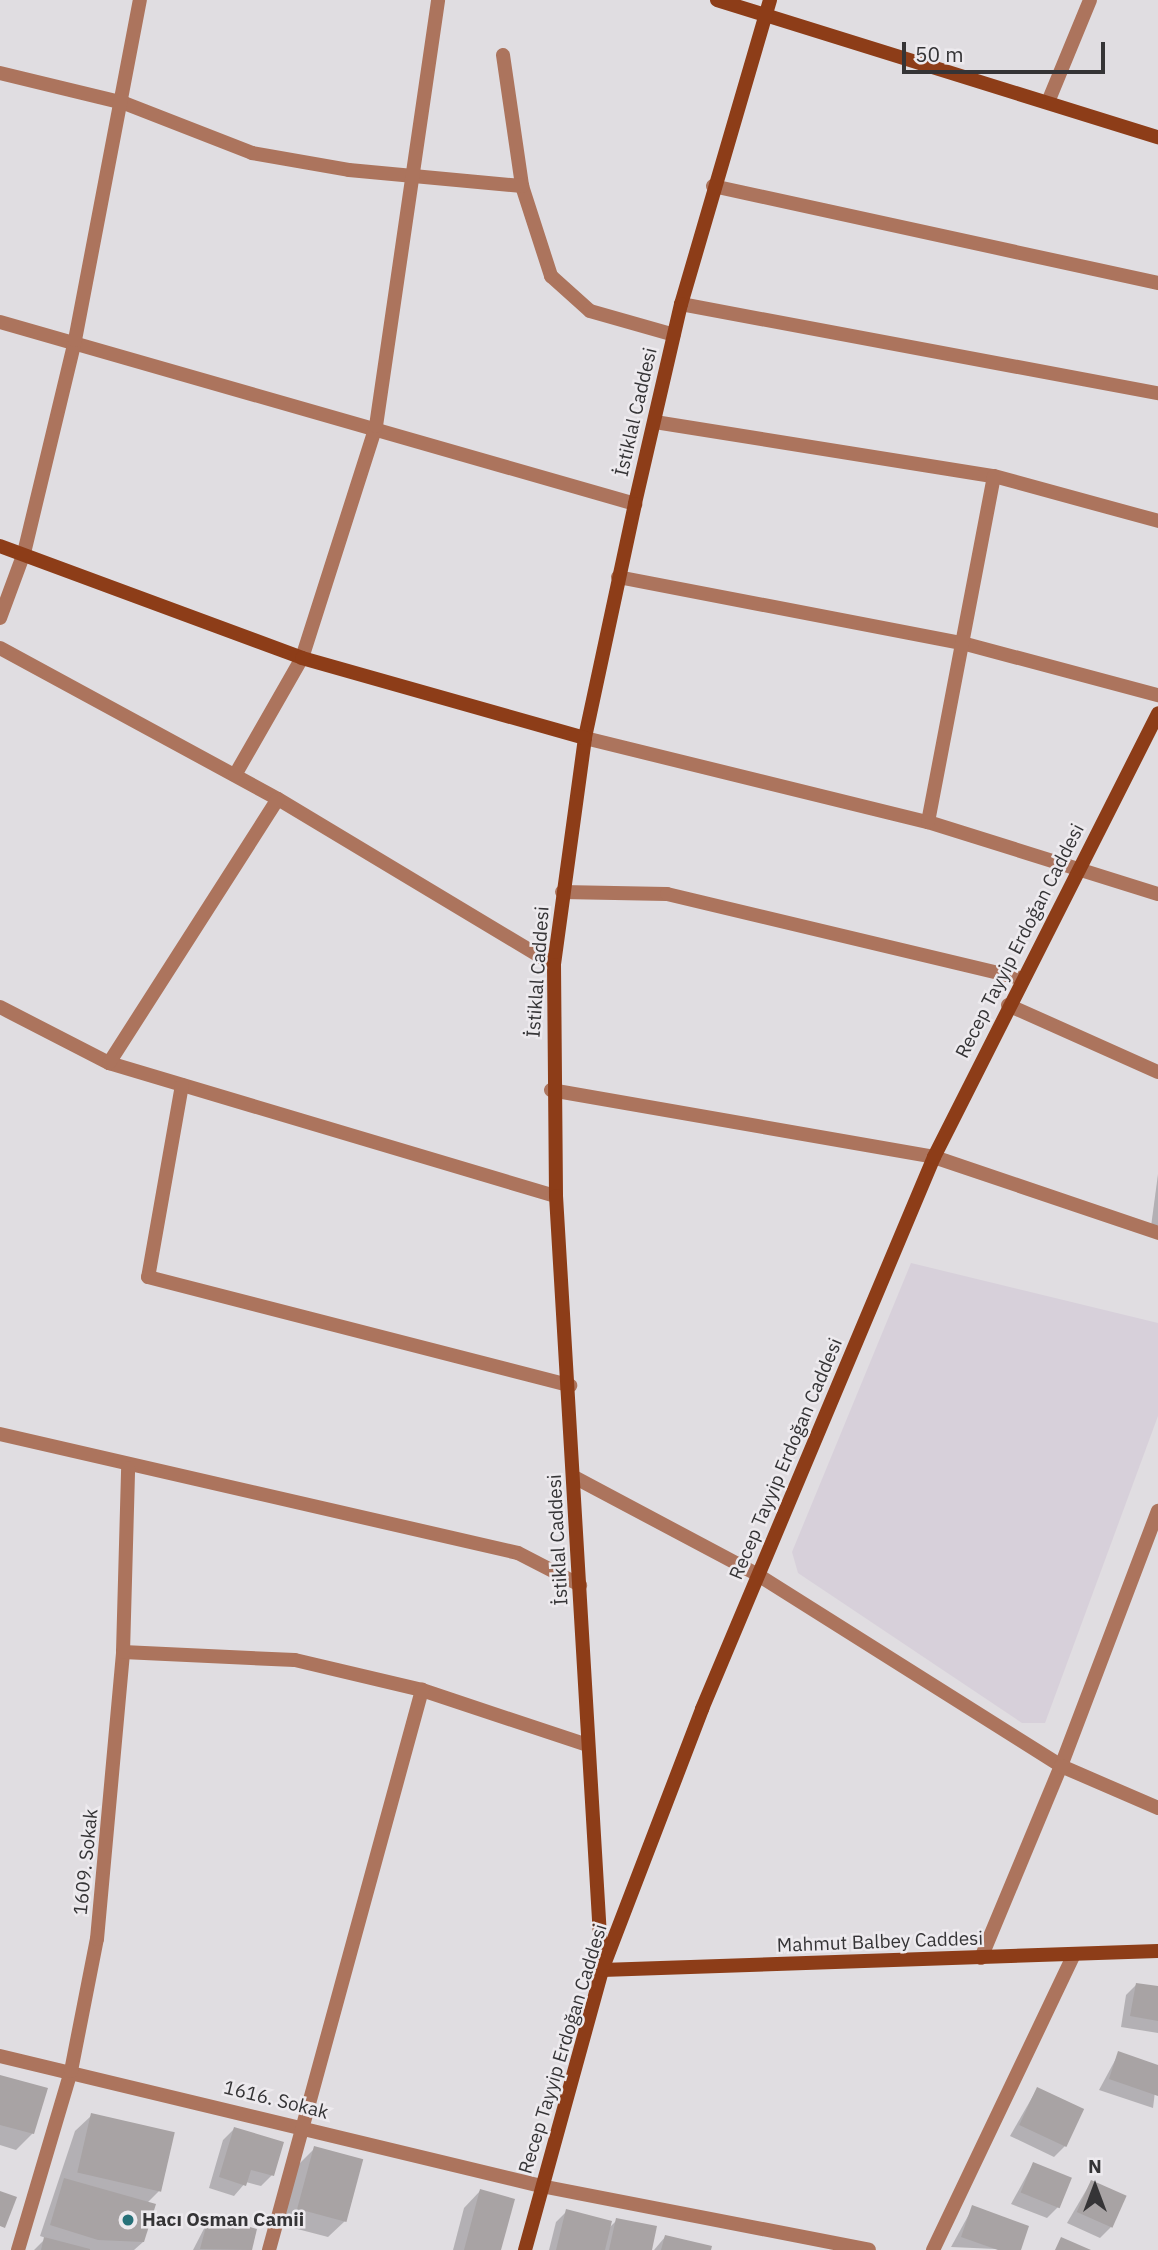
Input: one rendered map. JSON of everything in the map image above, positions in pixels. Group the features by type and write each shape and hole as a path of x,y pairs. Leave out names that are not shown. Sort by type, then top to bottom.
{"street":[{"path":"0,618 24,553 75,340 124,103 140,0"},
{"path":"235,775 302,658 376,426 416,176 438,0"},
{"path":"717,0 764,17 1048,102 1158,138"},
{"name":"İstiklal Caddesi","path":"602,1970 587,1745 570,1385 556,1196 551,1090 554,965 585,738 618,577 681,304 769,0"},
{"path":"1048,102 1090,0"},
{"path":"503,55 522,186 542,258 564,292 590,310 674,335"},
{"path":"0,73 124,103 252,153 416,176 522,186"},
{"path":"713,186 1158,283"},
{"path":"681,304 1158,393"},
{"path":"0,322 75,340 376,426 635,504"},
{"path":"655,422 994,476 1158,521"},
{"path":"928,822 994,476"},
{"path":"0,545 302,658 585,738 928,822 1158,894"},
{"path":"618,577 962,643 1158,695"},
{"path":"0,648 278,799 554,965"},
{"name":"Recep Tayyip Erdoğan Caddesi","path":"525,2250 602,1970 758,1575 934,1157 1020,978 1158,713"},
{"path":"109,1063 278,799"},
{"path":"562,892 667,894 1020,978"},
{"path":"1008,1004 1158,1072"},
{"path":"0,1007 109,1063 556,1196"},
{"path":"182,1086 148,1277 570,1385"},
{"path":"551,1090 934,1157 1158,1233"},
{"path":"0,1434 128,1468 305,1500 518,1553 580,1585"},
{"name":"1609. Sokak","path":"18,2250 71,2071 97,1940 123,1652 128,1468"},
{"path":"574,1477 758,1575 1061,1766 1158,1808"},
{"path":"981,1958 1061,1766 1157,1515"},
{"path":"123,1652 295,1660 422,1690 587,1745"},
{"path":"269,2250 422,1690"},
{"name":"Mahmut Balbey Caddesi","path":"602,1970 1158,1951"},
{"path":"933,2250 1074,1955"},
{"name":"1616. Sokak","path":"0,2056 303,2126 541,2186 869,2250"}],"shaded area":[{"path":"911,1263 1158,1323 1158,1416 1045,1723 1022,1723 798,1573 792,1552"}],"building":[{"path":"1136,1983 1158,1986 1158,2021 1130,2016"},
{"path":"1118,2051 1158,2065 1158,2096 1109,2079"},
{"path":"0,2075 48,2088 34,2134 0,2125"},
{"path":"1037,2087 1084,2109 1066,2147 1019,2125"},
{"path":"91,2113 175,2132 161,2192 77,2172"},
{"path":"234,2127 284,2142 274,2176 251,2170 246,2186 219,2177"},
{"path":"314,2146 363,2159 346,2222 297,2209"},
{"path":"1033,2162 1072,2178 1060,2208 1021,2193"},
{"path":"64,2178 156,2204 144,2242 98,2240 50,2225"},
{"path":"1091,2180 1127,2196 1112,2228 1077,2212"},
{"path":"480,2189 515,2199 501,2250 464,2250"},
{"path":"0,2191 17,2197 5,2228 0,2226"},
{"path":"972,2205 1029,2226 1021,2250 998,2250 961,2237"},
{"path":"566,2209 612,2221 605,2250 556,2250"},
{"path":"209,2215 257,2229 252,2250 200,2249"},
{"path":"616,2218 657,2226 652,2250 609,2250"},
{"path":"665,2235 712,2246 711,2250 661,2250"},
{"path":"44,2237 90,2249 90,2250 41,2250"},
{"path":"1061,2237 1091,2250 1055,2250"}],"place":[{"name":"Hacı Osman Camii","path":"128,2220"}]}
